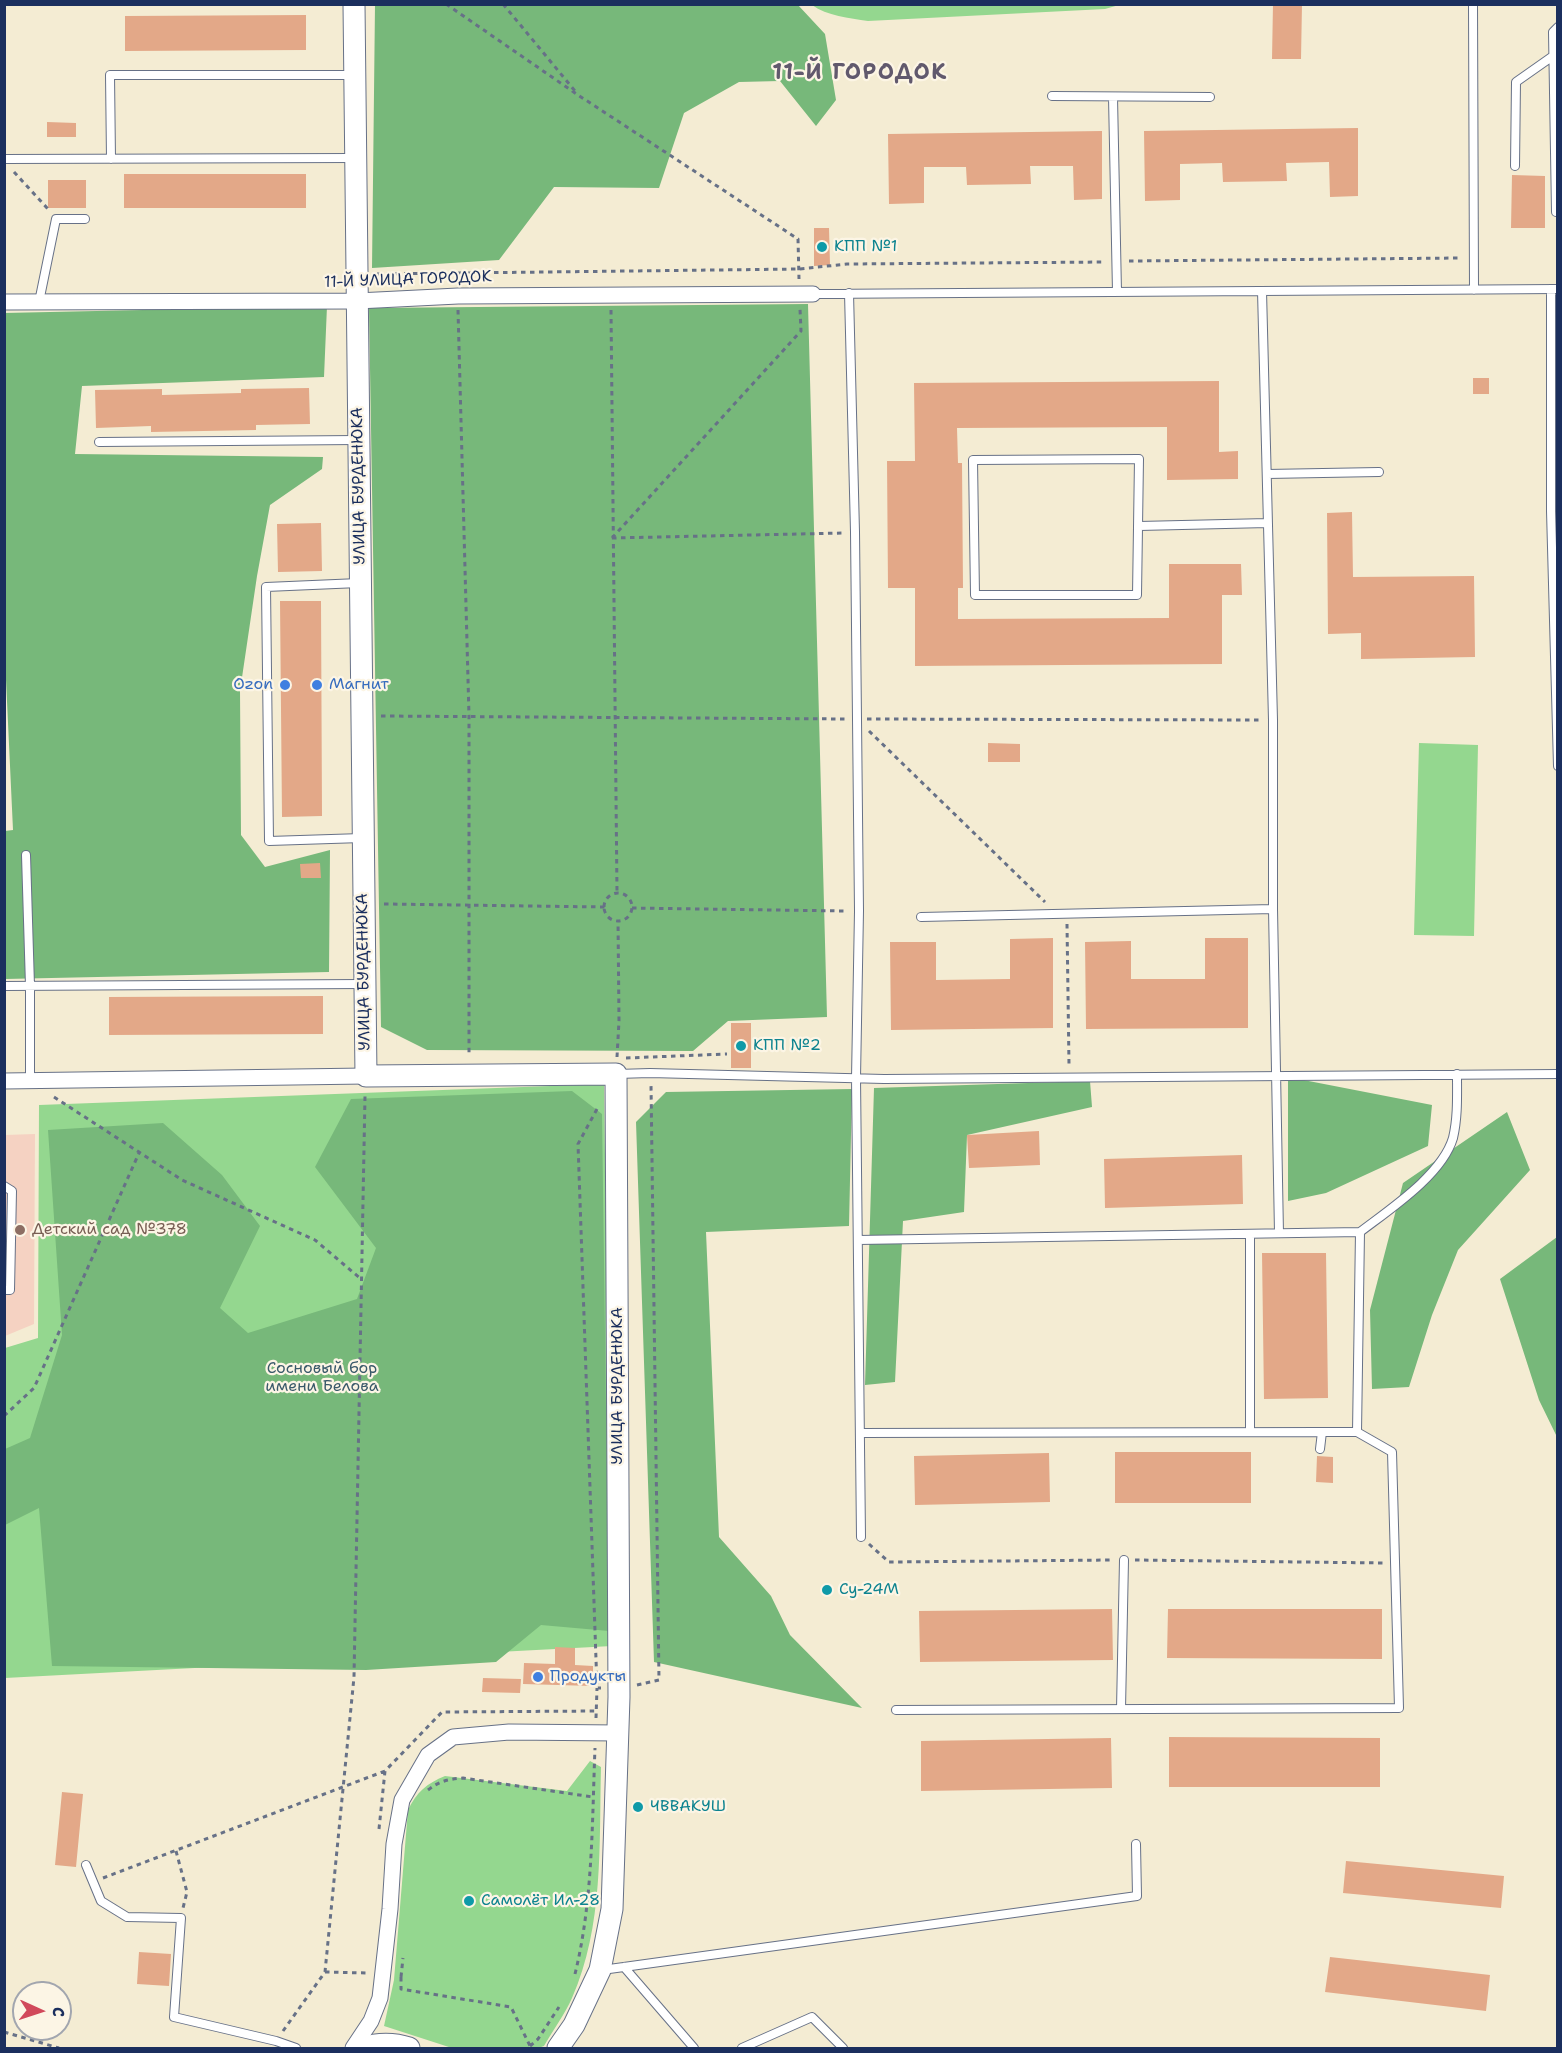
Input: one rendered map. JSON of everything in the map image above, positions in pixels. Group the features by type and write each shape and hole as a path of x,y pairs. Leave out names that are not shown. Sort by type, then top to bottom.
{"street":[{"name":"УЛИЦА БУРДЕНЮКА","path":"354,4 366,1076"},
{"name":"11-Й УЛИЦА ГОРОДОК","path":"4,302 357,301 458,296 806,294"},
{"name":"УЛИЦА БУРДЕНЮКА","path":"558,2049 574,2025 600,1970 612,1909 619,1688 616,1074"},
{"path":"4,1082 616,1074"},
{"path":"353,2049 371,2020 380,1998 384,1975 394,1845 402,1800 428,1755 453,1737 509,1731 618,1733"},
{"path":"362,2049 374,2045 399,2045 409,2049"}],"lane":[{"path":"1473,4 1474,290"},
{"path":"1556,212 1553,32 1557,27"},
{"path":"1515,166 1516,82 1553,56"},
{"path":"111,159 110,75 355,75"},
{"path":"1052,96 1210,97"},
{"path":"1113,97 1118,292"},
{"path":"4,159 356,158"},
{"path":"39,302 56,219 85,219"},
{"path":"806,294 1554,289 1557,766"},
{"path":"1262,291 1273,720 1279,1233"},
{"path":"849,293 855,532 859,911 856,1078 861,1537"},
{"path":"99,442 359,440"},
{"path":"1139,459 1139,526 1137,595 975,596 973,460 1139,459"},
{"path":"1267,474 1378,472"},
{"path":"1139,526 1268,523"},
{"path":"360,583 266,587 269,841 363,838"},
{"path":"26,855 30,1081"},
{"path":"921,917 1274,909"},
{"path":"4,986 365,984"},
{"path":"616,1074 856,1078 1557,1074"},
{"path":"858,1240 1360,1232 1408,1196 1444,1158 1452,1138 1456,1117 1457,1074"},
{"path":"4,1186 12,1191 10,1290 4,1290"},
{"path":"1357,1432 1360,1232"},
{"path":"1250,1234 1250,1432"},
{"path":"860,1432 1357,1432 1392,1452 1399,1708 896,1710"},
{"path":"1320,1449 1322,1432"},
{"path":"1121,1709 1124,1560"},
{"path":"600,1970 1137,1896 1136,1844"},
{"path":"86,1865 101,1901 127,1917 181,1918 174,2017 276,2041 296,2049"},
{"path":"624,1967 694,2049"},
{"path":"742,2049 812,2018 843,2049"}],"path":[{"path":"446,4 578,95 798,239 799,268 806,294 801,331 612,538"},
{"path":"503,4 578,95"},
{"path":"12,170 56,219"},
{"path":"357,274 799,268 848,264 1475,258"},
{"path":"611,295 617,893"},
{"path":"458,296 469,716 469,1056"},
{"path":"612,538 855,532"},
{"path":"362,716 1273,720"},
{"path":"857,719 1058,914"},
{"path":"617,893 628,897 632,908 626,918 618,920 607,915 604,907 608,898 617,893"},
{"path":"364,903 604,907"},
{"path":"632,908 859,911"},
{"path":"1067,914 1070,1077"},
{"path":"616,1074 619,1021 618,920"},
{"path":"597,1688 619,1688 659,1680 650,1056"},
{"path":"276,2041 325,1972 354,1677 366,1076"},
{"path":"30,1081 182,1180 315,1240 362,1280"},
{"path":"574,1978 584,1939 597,1711 578,1144 600,1104"},
{"path":"4,1416 34,1388 139,1154"},
{"path":"93,1882 385,1771 442,1712 597,1711"},
{"path":"379,1831 385,1771"},
{"path":"421,1796 436,1783 463,1778 593,1797"},
{"path":"176,1851 187,1892 181,1918"},
{"path":"403,1953 401,1989 511,2007 530,2047 538,2039 564,1998"},
{"path":"325,1972 401,1977"},
{"path":"4,2032 59,2049"}],"shaded area":[{"name":"Детский сад №378","path":"35,1134 34,1324 5,1336 5,1135"}],"green space":[{"path":"375,5 798,5 825,34 836,100 816,126 780,81 739,82 684,113 659,188 554,187 499,260 372,268"},
{"path":"812,5 1119,5 1105,9 868,21 831,14"},
{"path":"808,304 827,1017 728,1021 693,1051 427,1050 381,1027 369,308"},
{"path":"327,306 324,377 82,386 75,454 323,457 322,469 270,505 240,691 241,835 265,867 330,850 329,972 5,979 5,831 13,830 4,637 6,385 4,385 4,313"},
{"path":"1419,743 1478,745 1474,936 1414,935"},
{"path":"1288,1077 1432,1105 1428,1146 1326,1193 1288,1201"},
{"path":"1090,1081 1092,1107 967,1135 964,1212 903,1221 895,1382 865,1385 874,1088"},
{"name":"Сосновый бор имени Белова","path":"604,1084 612,1646 5,1678 5,1348 38,1338 39,1105"},
{"path":"852,1089 849,1226 706,1232 719,1537 771,1596 790,1635 862,1708 654,1662 636,1122 666,1092"},
{"name":"Сосновый бор имени Белова","path":"572,1091 602,1114 609,1631 541,1625 496,1662 366,1670 52,1666 39,1508 5,1525 5,1449 30,1438 62,1335 48,1130 163,1123 222,1175 260,1226 220,1308 248,1333 357,1299 376,1248 315,1167 351,1099"},
{"path":"1507,1112 1530,1170 1458,1250 1432,1315 1409,1387 1372,1389 1370,1310 1403,1183"},
{"path":"1557,1237 1557,1437 1539,1400 1500,1279"},
{"path":"590,1761 601,1767 595,1914 590,1942 572,1998 544,2046 538,2048 452,2048 384,2026 394,1980 408,1810 415,1798 427,1785 445,1776 567,1791"}],"building":[{"path":"1273,4 1302,4 1301,59 1272,59"},
{"path":"306,15 306,50 125,51 125,16"},
{"path":"47,122 76,123 76,137 47,137"},
{"path":"1358,128 1358,196 1330,197 1329,162 1286,163 1287,181 1223,182 1222,163 1180,164 1180,200 1145,201 1144,131"},
{"path":"1102,131 1102,199 1074,200 1073,166 1030,166 1031,184 967,185 966,167 924,167 924,203 889,204 888,134"},
{"path":"124,174 306,174 306,208 124,208"},
{"path":"1512,175 1545,176 1545,228 1511,228"},
{"path":"48,180 86,180 86,208 48,208"},
{"name":"КПП №1","path":"814,228 829,228 830,265 814,266"},
{"path":"1473,378 1489,378 1489,394 1473,394"},
{"path":"1219,381 1219,452 1238,451 1238,479 1167,480 1167,427 957,428 958,463 962,463 963,588 958,588 958,619 1169,618 1169,564 1241,564 1242,595 1222,595 1222,664 915,666 915,588 888,588 887,461 915,461 914,383"},
{"path":"309,388 310,424 256,425 256,430 151,432 151,426 96,428 95,390 162,389 162,395 241,393 241,389"},
{"path":"1352,512 1353,577 1474,576 1475,657 1361,659 1361,633 1328,634 1327,513"},
{"path":"321,523 322,571 278,572 277,524"},
{"path":"280,601 321,601 322,816 282,817"},
{"path":"988,743 1020,744 1020,762 988,762"},
{"path":"320,863 321,878 301,878 300,864"},
{"path":"1053,938 1053,1028 891,1030 890,942 936,942 936,980 1010,979 1010,939"},
{"path":"1205,938 1248,938 1248,1028 1086,1029 1085,942 1131,941 1131,979 1205,979"},
{"path":"323,996 323,1034 109,1035 109,997"},
{"name":"КПП №2","path":"731,1023 751,1023 751,1068 731,1068"},
{"path":"1039,1131 1040,1165 969,1168 967,1135"},
{"path":"1242,1155 1243,1204 1105,1208 1104,1159"},
{"path":"1262,1253 1326,1253 1328,1398 1264,1399"},
{"path":"1115,1452 1251,1452 1251,1503 1115,1503"},
{"path":"1049,1453 1050,1502 915,1505 914,1456"},
{"path":"1317,1456 1333,1457 1333,1483 1316,1482"},
{"path":"1112,1609 1113,1660 920,1662 919,1611"},
{"path":"1168,1609 1382,1609 1382,1659 1167,1658"},
{"path":"555,1647 575,1648 575,1665 593,1666 593,1686 523,1684 524,1663 555,1664"},
{"path":"483,1678 521,1679 520,1693 482,1692"},
{"path":"1169,1737 1380,1738 1380,1787 1169,1787"},
{"path":"1111,1738 1112,1788 921,1791 921,1741"},
{"path":"62,1792 83,1794 76,1867 55,1865"},
{"path":"1346,1861 1504,1876 1501,1908 1343,1893"},
{"path":"139,1952 171,1954 169,1986 137,1984"},
{"path":"1330,1957 1490,1975 1486,2011 1325,1992"}],"place":[{"name":"КПП №1","path":"822,247"},
{"name":"Ozon","path":"285,685"},
{"name":"Магнит","path":"317,685"},
{"name":"КПП №2","path":"741,1046"},
{"name":"Детский сад №378","path":"20,1230"},
{"name":"Су-24М","path":"827,1590"},
{"name":"Продукты","path":"538,1677"},
{"name":"ЧВВАКУШ","path":"638,1807"},
{"name":"Самолёт Ил-28","path":"469,1901"}],"district":[{"name":"11-Й ГОРОДОК","path":"860,73"}]}
